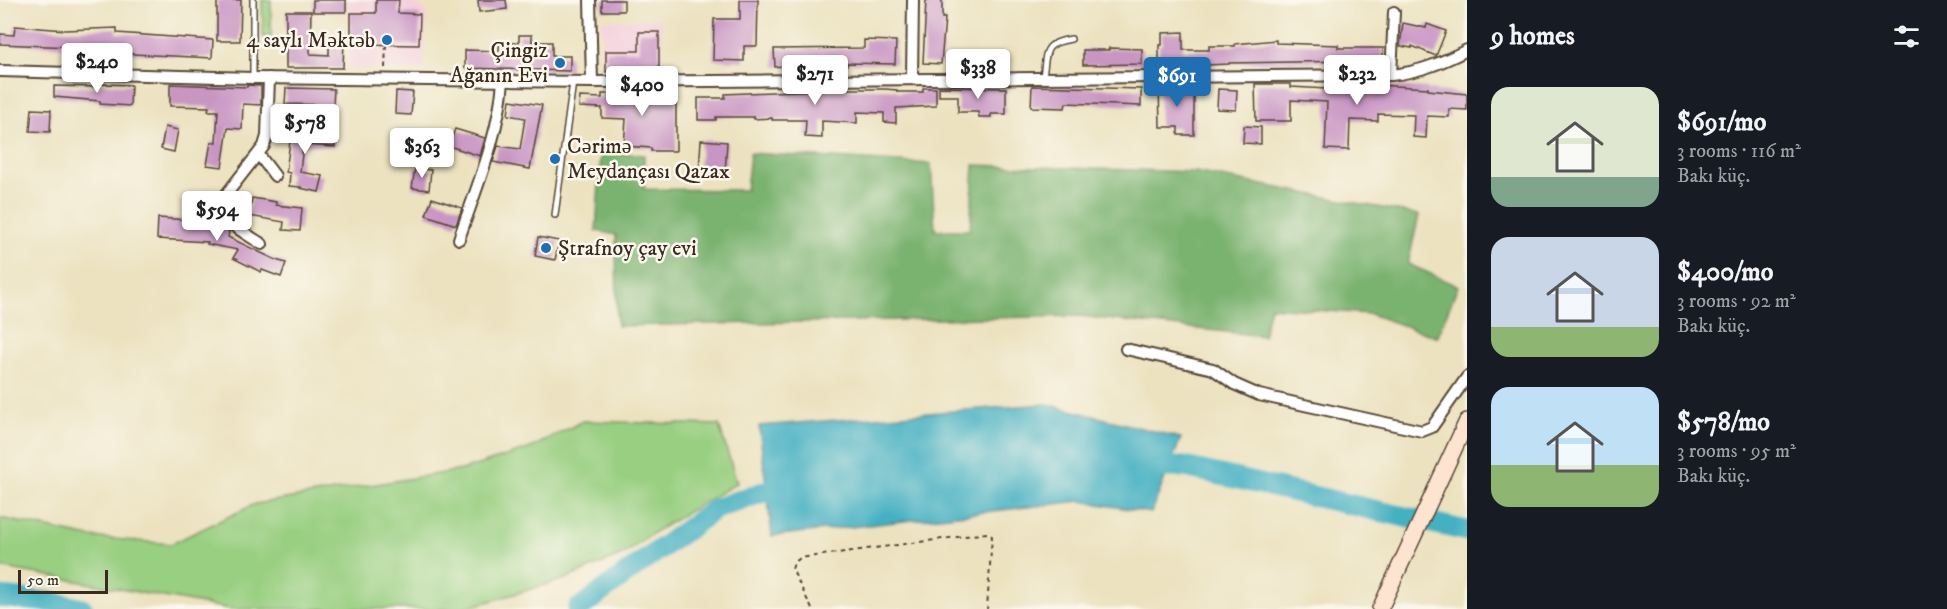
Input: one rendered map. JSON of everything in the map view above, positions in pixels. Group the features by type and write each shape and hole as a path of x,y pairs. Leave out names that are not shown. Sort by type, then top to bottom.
{"main road":[{"path":"1380,609 1467,421"}],"street":[{"path":"590,0 592,82"},
{"path":"912,78 913,0"},
{"path":"1391,75 1395,12"},
{"path":"0,71 253,78 573,82 1391,75 1422,70 1467,50"},
{"path":"262,244 225,218 219,211 218,205 264,146 267,136 269,78"},
{"path":"459,239 494,134 501,105 503,81"},
{"path":"259,155 275,176"},
{"path":"1125,349 1212,369 1240,388 1259,395 1422,431 1432,427 1467,376"}],"lane":[{"path":"253,0 253,78"},
{"path":"1043,77 1046,52 1050,45 1056,41 1071,39"},
{"path":"555,214 573,82"}],"path":[{"path":"385,80 386,45"},
{"path":"812,609 792,569 794,563 800,558 987,533 992,536 987,609"}],"shaded area":[{"name":"4 saylı Məktəb","path":"349,0 408,0 427,11 424,69 348,69"},
{"path":"662,19 663,74 603,75 601,20"}],"green space":[{"path":"262,0 271,0 271,37 263,37"},
{"path":"601,152 644,155 644,189 746,190 750,153 931,164 935,230 970,230 974,165 1195,172 1419,215 1408,264 1458,286 1437,337 1370,314 1270,307 1263,336 1079,316 617,326 616,235 596,231"},
{"path":"583,421 719,425 737,483 656,531 624,554 565,579 456,609 230,609 0,567 0,518 90,537 171,544 255,504 462,470 531,448"}],"water":[{"path":"1046,404 1181,438 1151,513 1081,501 772,536 759,426"}],"building":[{"path":"217,0 241,0 240,41 217,41"},
{"path":"313,0 346,0 346,12 313,12"},
{"path":"376,0 399,0 398,13 420,14 419,45 351,44 351,13 376,13"},
{"path":"478,0 506,0 507,9 479,12"},
{"path":"602,0 624,0 624,11 602,11"},
{"path":"740,0 758,0 757,46 744,46 744,61 713,60 714,19 740,19"},
{"path":"926,0 942,0 942,18 945,18 941,64 923,63"},
{"path":"286,11 311,11 310,54 329,55 329,40 344,40 343,68 286,68"},
{"path":"1403,23 1426,28 1427,24 1446,31 1436,56 1412,46 1412,48 1400,46"},
{"path":"15,26 65,30 117,28 117,33 213,40 212,58 94,52 94,48 0,44 0,34 14,35"},
{"path":"639,32 659,32 659,72 606,72 606,51 639,51"},
{"path":"1183,32 1183,50 1209,50 1209,46 1235,46 1235,44 1276,40 1276,43 1338,45 1338,48 1383,48 1383,63 1354,63 1354,61 1229,63 1173,67 1174,69 1162,70 1162,65 1159,65 1159,45 1162,45 1162,33"},
{"path":"519,35 532,35 532,42 552,42 552,56 570,56 570,71 465,68 465,50 499,51 499,43 519,43"},
{"path":"864,40 896,41 895,64 798,64 775,67 774,49 864,48"},
{"path":"1109,48 1142,49 1142,64 1083,65 1083,50 1109,50"},
{"path":"1327,83 1378,83 1378,85 1428,88 1428,90 1467,94 1467,110 1449,109 1449,117 1427,116 1426,138 1413,137 1414,115 1378,114 1378,121 1350,120 1349,150 1325,149 1327,102 1291,100 1291,121 1256,121 1255,84 1291,84 1291,87 1327,89"},
{"path":"101,84 131,85 130,106 54,97 54,86 100,87"},
{"path":"170,84 261,86 261,105 243,104 242,129 228,128 222,167 207,165 211,142 216,142 218,111 208,111 209,107 170,106"},
{"path":"1159,85 1194,85 1194,135 1178,135 1178,127 1160,127"},
{"path":"1032,86 1141,89 1141,106 1066,103 1065,108 1031,107"},
{"path":"939,87 1006,88 1006,114 979,117 978,112 958,112 958,96 939,96"},
{"path":"286,88 334,89 333,105 285,104"},
{"path":"923,88 936,88 936,106 896,108 896,123 884,122 884,113 857,112 857,123 822,121 822,138 805,137 806,120 716,117 716,120 698,120 698,98 725,98 725,94 844,89 923,92"},
{"path":"1218,89 1237,90 1236,110 1217,109"},
{"path":"396,91 413,92 411,115 395,114"},
{"path":"621,92 676,92 676,151 651,151 651,148 624,146 626,119 602,118 602,108 579,107 580,97 602,98 602,94 621,94"},
{"path":"510,100 542,105 530,169 493,162 498,146 520,149 525,118 508,115"},
{"path":"32,109 51,110 50,132 30,131"},
{"path":"303,123 306,131 336,132 335,147 303,145 300,172 323,176 319,192 289,186 290,173 286,172 290,141 286,129"},
{"path":"1244,126 1261,127 1261,144 1243,143"},
{"path":"165,127 178,130 174,152 161,149"},
{"path":"455,129 485,138 480,156 449,146"},
{"path":"701,140 727,142 725,173 699,171"},
{"path":"415,168 431,170 429,190 412,188"},
{"path":"252,198 276,202 276,205 302,208 300,231 283,230 284,222 249,216"},
{"path":"432,198 462,208 456,225 426,215"},
{"path":"158,218 203,221 203,223 224,228 229,232 228,237 286,263 281,277 262,270 261,272 233,258 238,250 207,244 208,242 157,239"},
{"path":"538,237 559,241 555,260 535,256"}],"waterway":[{"path":"1142,467 1185,467 1467,531"},
{"path":"578,609 715,509 792,482"},
{"path":"0,597 52,602 83,609"}],"place":[{"name":"4 saylı Məktəb","path":"387,40"},
{"name":"Çingiz Ağanın Evi","path":"560,63"},
{"name":"Cərimə Meydançası Qazax","path":"555,159"},
{"name":"Ştrafnoy çay evi","path":"546,248"}]}
